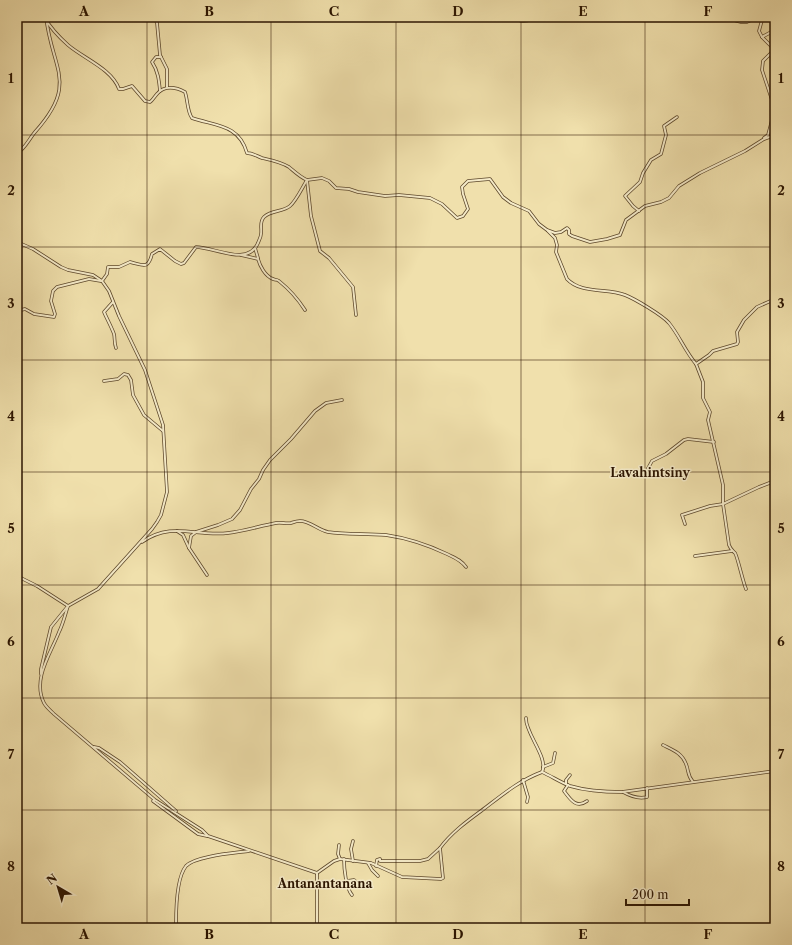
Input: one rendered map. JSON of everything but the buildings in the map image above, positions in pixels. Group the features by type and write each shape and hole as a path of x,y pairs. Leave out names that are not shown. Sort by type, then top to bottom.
{"street":[{"path":"17,152 22,149 46,121 58,98 60,87 59,72 45,17"},
{"path":"485,17 488,19 503,17"},
{"path":"513,17 519,21 532,20 536,17"},
{"path":"723,17 741,22 747,22 758,17 762,20 759,31 762,37 775,49 763,61 762,70 775,109 768,134 764,139"},
{"path":"154,18 160,55 167,69 167,88"},
{"path":"46,21 68,46 106,73 118,84 119,89 132,86 145,101 150,102 160,92 167,88 180,89 185,92 188,102 188,113 192,118 222,125 235,134 245,147 247,153 252,153 261,158 288,166 302,178 307,180 322,178 329,181 336,188 385,196 399,195 430,198 442,204 457,218 463,216 468,209 462,187 468,181 490,179 503,197 511,203 529,211 539,224 555,238 557,244 556,252 567,279 570,282 587,289 624,294 644,305 668,322 696,364 703,382 703,398 710,412 708,420 724,490 723,504 728,526 729,545 735,553 746,589"},
{"path":"762,37 775,30"},
{"path":"160,92 159,76 152,62 156,57 161,57"},
{"path":"639,211 625,196 640,182 643,172 651,160 661,154 666,134 664,126 677,117"},
{"path":"547,230 555,233 561,232 567,228 569,230 569,234 572,236 590,242 620,235 626,220 645,206 669,198 679,186 731,157 745,151 764,139 775,135"},
{"path":"240,255 250,252 255,248 261,234 263,218 267,214 290,206 307,180"},
{"path":"307,180 310,216 320,251 329,258 352,287 356,315"},
{"path":"17,242 33,249 61,267 68,270 93,275 102,281 145,370 164,432 167,492 161,515 140,544 98,589 68,606 51,627 41,669 41,691 44,703 54,714 155,800 179,814"},
{"path":"102,281 107,274 108,267 119,267 130,262 143,266 147,265 150,262 152,254 160,248 175,261 181,264 184,263 196,247 216,249 226,253 258,259"},
{"path":"255,248 260,266 272,279 278,280 293,294 305,310"},
{"path":"17,311 25,309 34,314 54,317 55,314 51,301 52,291 58,287 89,279 102,281"},
{"path":"696,364 709,356 713,351 737,344 737,332 744,320 757,307 775,299"},
{"path":"113,302 104,312 115,336 114,341 116,348"},
{"path":"104,382 118,378 124,374 128,375 131,380 133,395 144,415 164,432"},
{"path":"189,548 191,536 196,532 232,519 240,510 251,489 260,479 263,470 270,460 291,439 315,411 326,403 342,400"},
{"path":"626,474 642,473 647,470 652,461 666,454 684,440 714,442"},
{"path":"685,524 682,515 710,506 723,504 759,487 775,482"},
{"path":"140,544 151,536 160,533 184,530 206,534 228,533 268,526 276,523 304,521 326,531 386,535 431,546 462,561 466,568"},
{"path":"152,529 156,533 160,533"},
{"path":"176,531 183,535 189,548 207,575"},
{"path":"696,556 732,551"},
{"path":"17,576 37,586 68,606"},
{"path":"41,675 48,655 59,633 68,606"},
{"path":"526,718 525,720 542,760 542,772"},
{"path":"663,745 681,755 686,764 689,777 693,782"},
{"path":"93,747 99,748 120,762 179,814 208,836"},
{"path":"543,767 553,763 555,753"},
{"path":"542,772 567,785 600,792 622,792 775,771"},
{"path":"376,866 377,860 380,859 380,861 420,861 428,859 436,854 463,825 504,792 523,780 542,772"},
{"path":"570,775 566,780 567,785 564,791 572,801 579,804 584,804 587,801"},
{"path":"523,780 528,797 527,802"},
{"path":"622,792 643,798 647,797 647,788"},
{"path":"155,800 153,801 198,834 208,836 317,873"},
{"path":"353,841 353,861"},
{"path":"339,844 338,854 340,859"},
{"path":"317,873 334,861 344,859 368,863 402,877 441,879 444,878 440,848"},
{"path":"174,928 176,924 180,880 187,866 193,861 204,858 250,851"},
{"path":"344,859 345,877 349,886 349,892 352,895"},
{"path":"368,863 378,876"},
{"path":"317,873 317,928"},
{"path":"347,880 354,880 356,882 354,886 349,886"}],"district":[{"name":"Lavahintsiny","path":"650,473"},
{"name":"Antanantanana","path":"325,884"}]}
